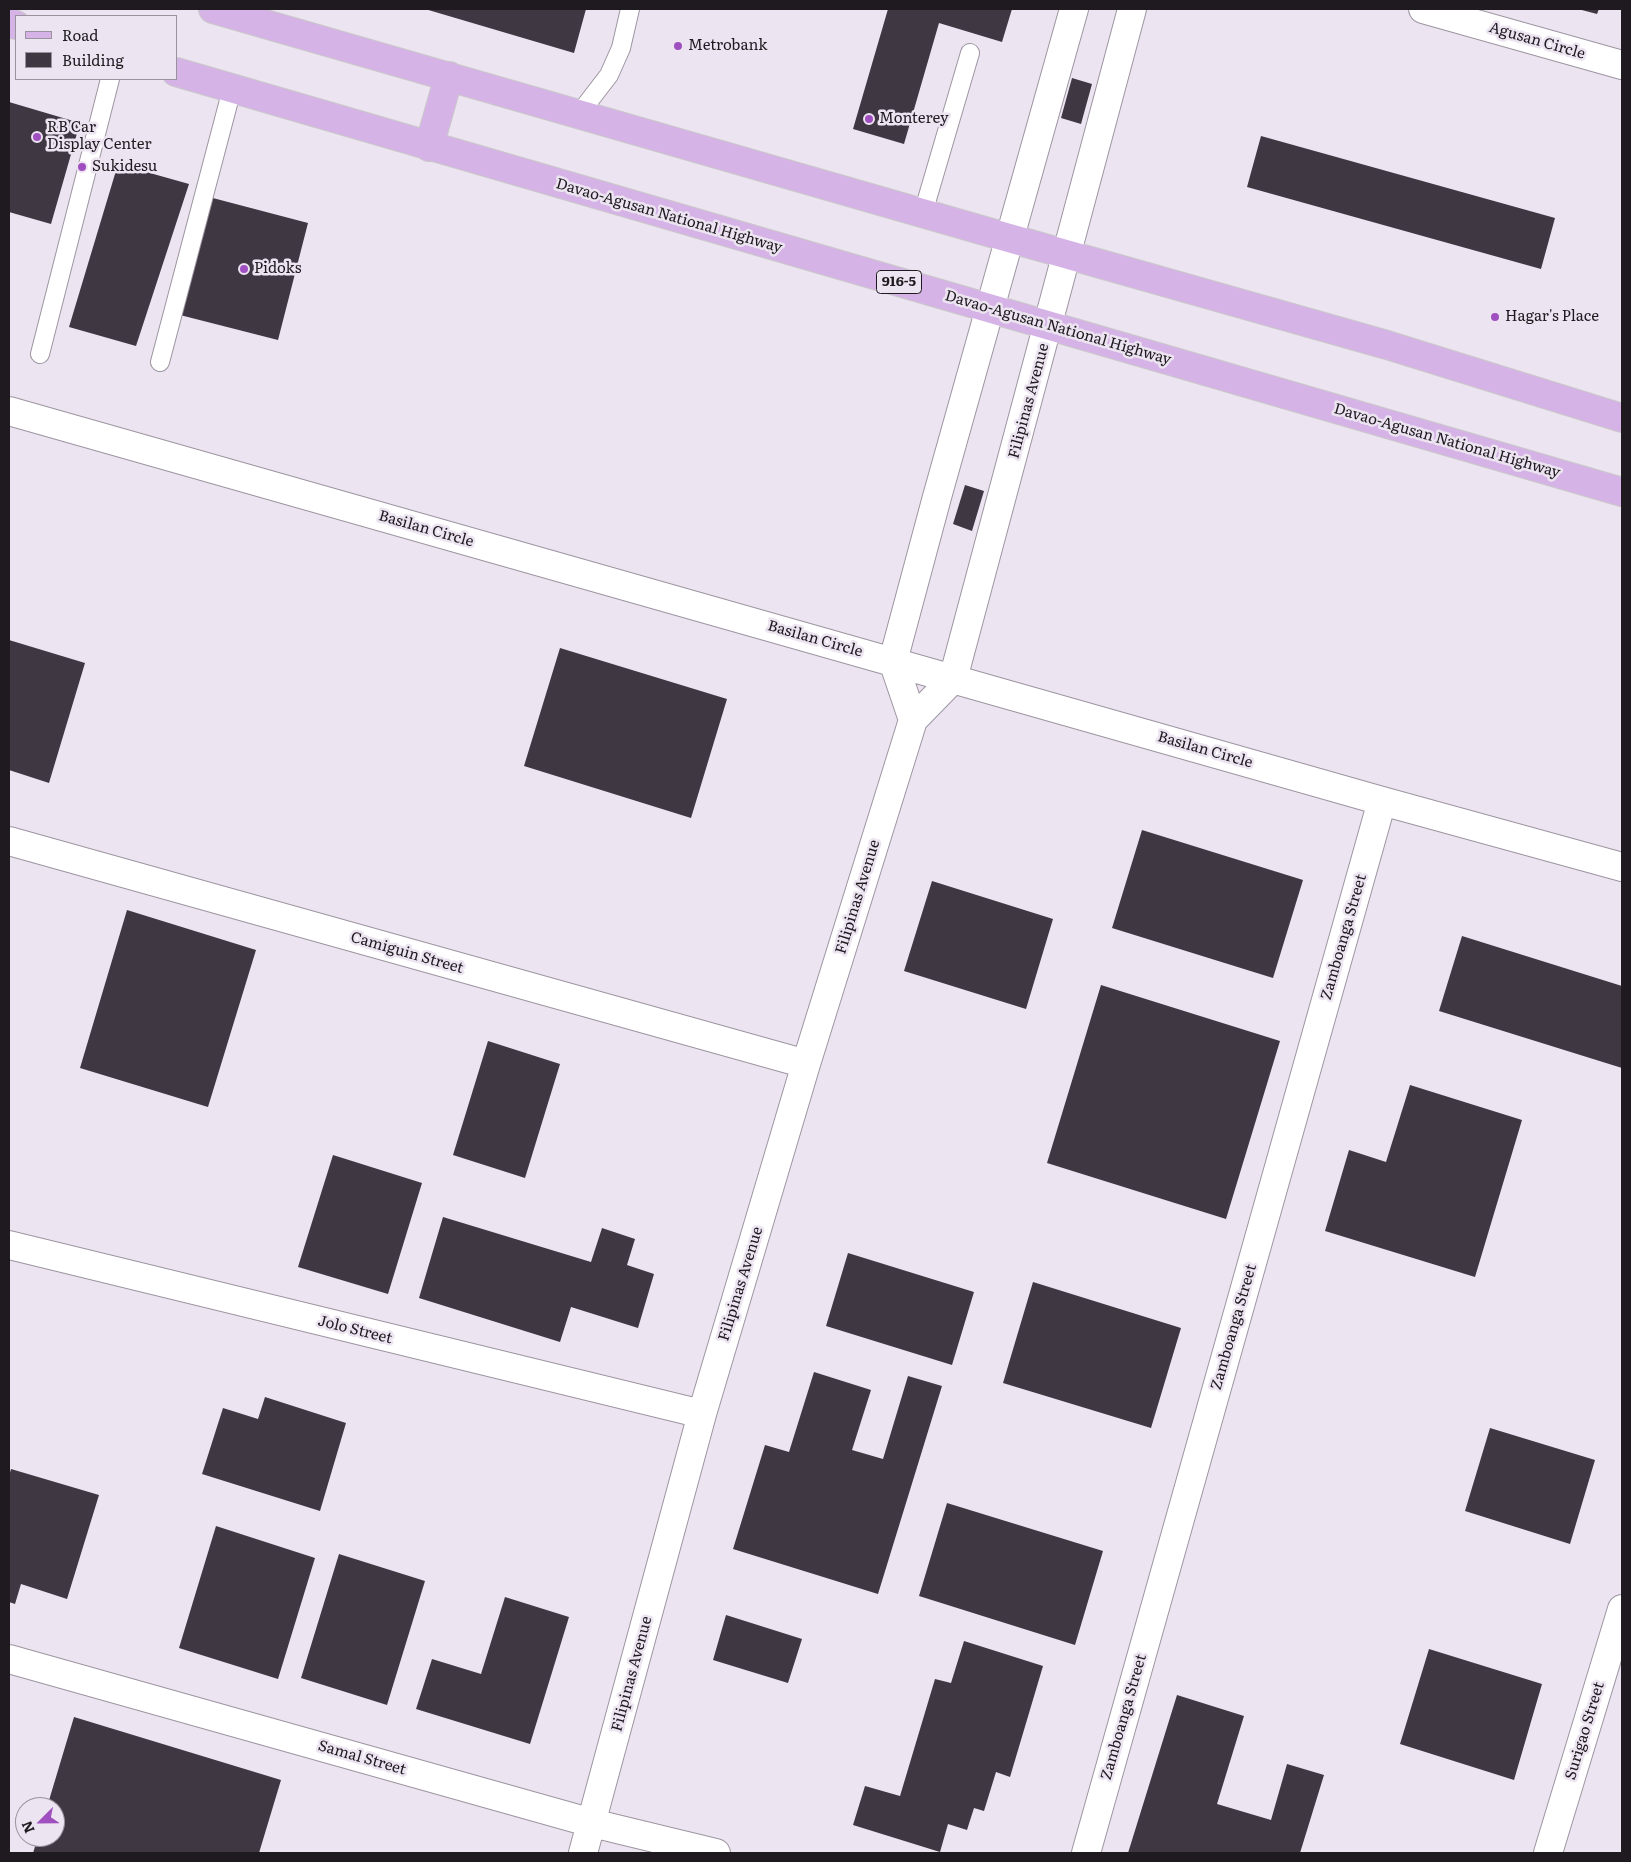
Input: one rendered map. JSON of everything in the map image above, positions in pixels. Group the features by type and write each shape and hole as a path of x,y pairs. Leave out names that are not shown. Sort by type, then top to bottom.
{"main road":[{"path":"213,9 1387,345 1622,418"},
{"name":"Davao-Agusan National Highway","path":"178,73 1622,492"},
{"path":"429,146 449,76"}],"street":[{"path":"913,720 893,661 1074,9"},
{"name":"Filipinas Avenue","path":"583,1853 702,1414 806,1064 913,720 953,678 1132,9"},
{"name":"Agusan Circle","path":"1423,9 1622,65"},
{"name":"Basilan Circle","path":"9,411 1382,801 1622,867"},
{"name":"Zamboanga Street","path":"1086,1853 1382,801"},
{"name":"Camiguin Street","path":"9,841 806,1064"},
{"name":"Jolo Street","path":"9,1245 702,1414"},
{"name":"Surigao Street","path":"1548,1853 1622,1609"},
{"name":"Samal Street","path":"9,1659 592,1823 716,1853"}],"lane":[{"path":"579,114 609,75 621,48 630,9"},
{"path":"923,213 970,53"},
{"path":"40,354 110,80"},
{"path":"160,362 232,89"}],"building":[{"path":"425,9 586,9 574,53"},
{"path":"888,9 1012,9 1002,42 939,23 904,144 853,129"},
{"path":"1578,9 1599,9 1597,14"},
{"path":"1072,78 1092,84 1081,124 1061,118"},
{"path":"9,102 80,123 51,224 9,212"},
{"path":"1261,136 1555,218 1541,269 1247,187"},
{"path":"118,164 189,184 136,346 69,327"},
{"name":"Pidoks","path":"209,197 308,223 278,340 180,315"},
{"path":"965,485 984,491 972,531 953,524"},
{"path":"9,640 85,663 49,783 9,770"},
{"path":"560,648 727,699 691,818 524,766"},
{"path":"1142,830 1303,880 1273,978 1112,928"},
{"path":"932,881 1053,919 1026,1009 904,971"},
{"path":"127,910 256,950 208,1107 80,1068"},
{"path":"1462,936 1622,986 1622,1068 1439,1011"},
{"path":"1101,985 1280,1041 1226,1219 1047,1163"},
{"path":"488,1041 560,1064 525,1178 453,1155"},
{"path":"1410,1085 1522,1120 1475,1277 1325,1231 1349,1150 1386,1162"},
{"path":"333,1155 422,1183 388,1294 298,1267"},
{"path":"443,1217 591,1262 602,1228 635,1239 627,1265 654,1274 638,1328 571,1307 560,1342 419,1298"},
{"path":"848,1253 974,1292 952,1365 826,1326"},
{"path":"1033,1282 1181,1328 1151,1428 1003,1383"},
{"path":"814,1372 871,1390 852,1450 883,1459 908,1376 942,1386 878,1594 733,1549 765,1445 789,1452"},
{"path":"265,1397 346,1423 320,1511 202,1474 223,1408 258,1419"},
{"path":"1490,1428 1595,1460 1570,1544 1465,1511"},
{"path":"11,1469 99,1495 67,1599 21,1584 15,1604 9,1602 9,1476"},
{"path":"947,1503 1103,1551 1075,1645 919,1596"},
{"path":"216,1526 315,1558 278,1679 179,1648"},
{"path":"339,1554 425,1581 387,1705 301,1678"},
{"path":"505,1597 569,1617 530,1744 416,1709 432,1659 481,1674"},
{"path":"726,1615 802,1639 788,1683 713,1660"},
{"path":"964,1641 1043,1666 1010,1777 996,1772 984,1811 974,1808 967,1830 948,1824 940,1852 853,1825 865,1786 900,1796 935,1679 951,1683"},
{"path":"1429,1649 1542,1684 1514,1780 1400,1744"},
{"path":"1177,1695 1244,1716 1217,1804 1271,1820 1287,1764 1324,1775 1300,1853 1128,1853"},
{"path":"74,1717 281,1780 259,1853 33,1853 35,1847 65,1847 65,1797 50,1797"}],"place":[{"name":"Metrobank","path":"678,46"},
{"name":"Monterey","path":"869,119"},
{"name":"RB Car Display Center","path":"37,137"},
{"name":"Sukidesu","path":"82,167"},
{"name":"Pidoks","path":"244,269"},
{"name":"Hagar's Place","path":"1495,317"}]}
